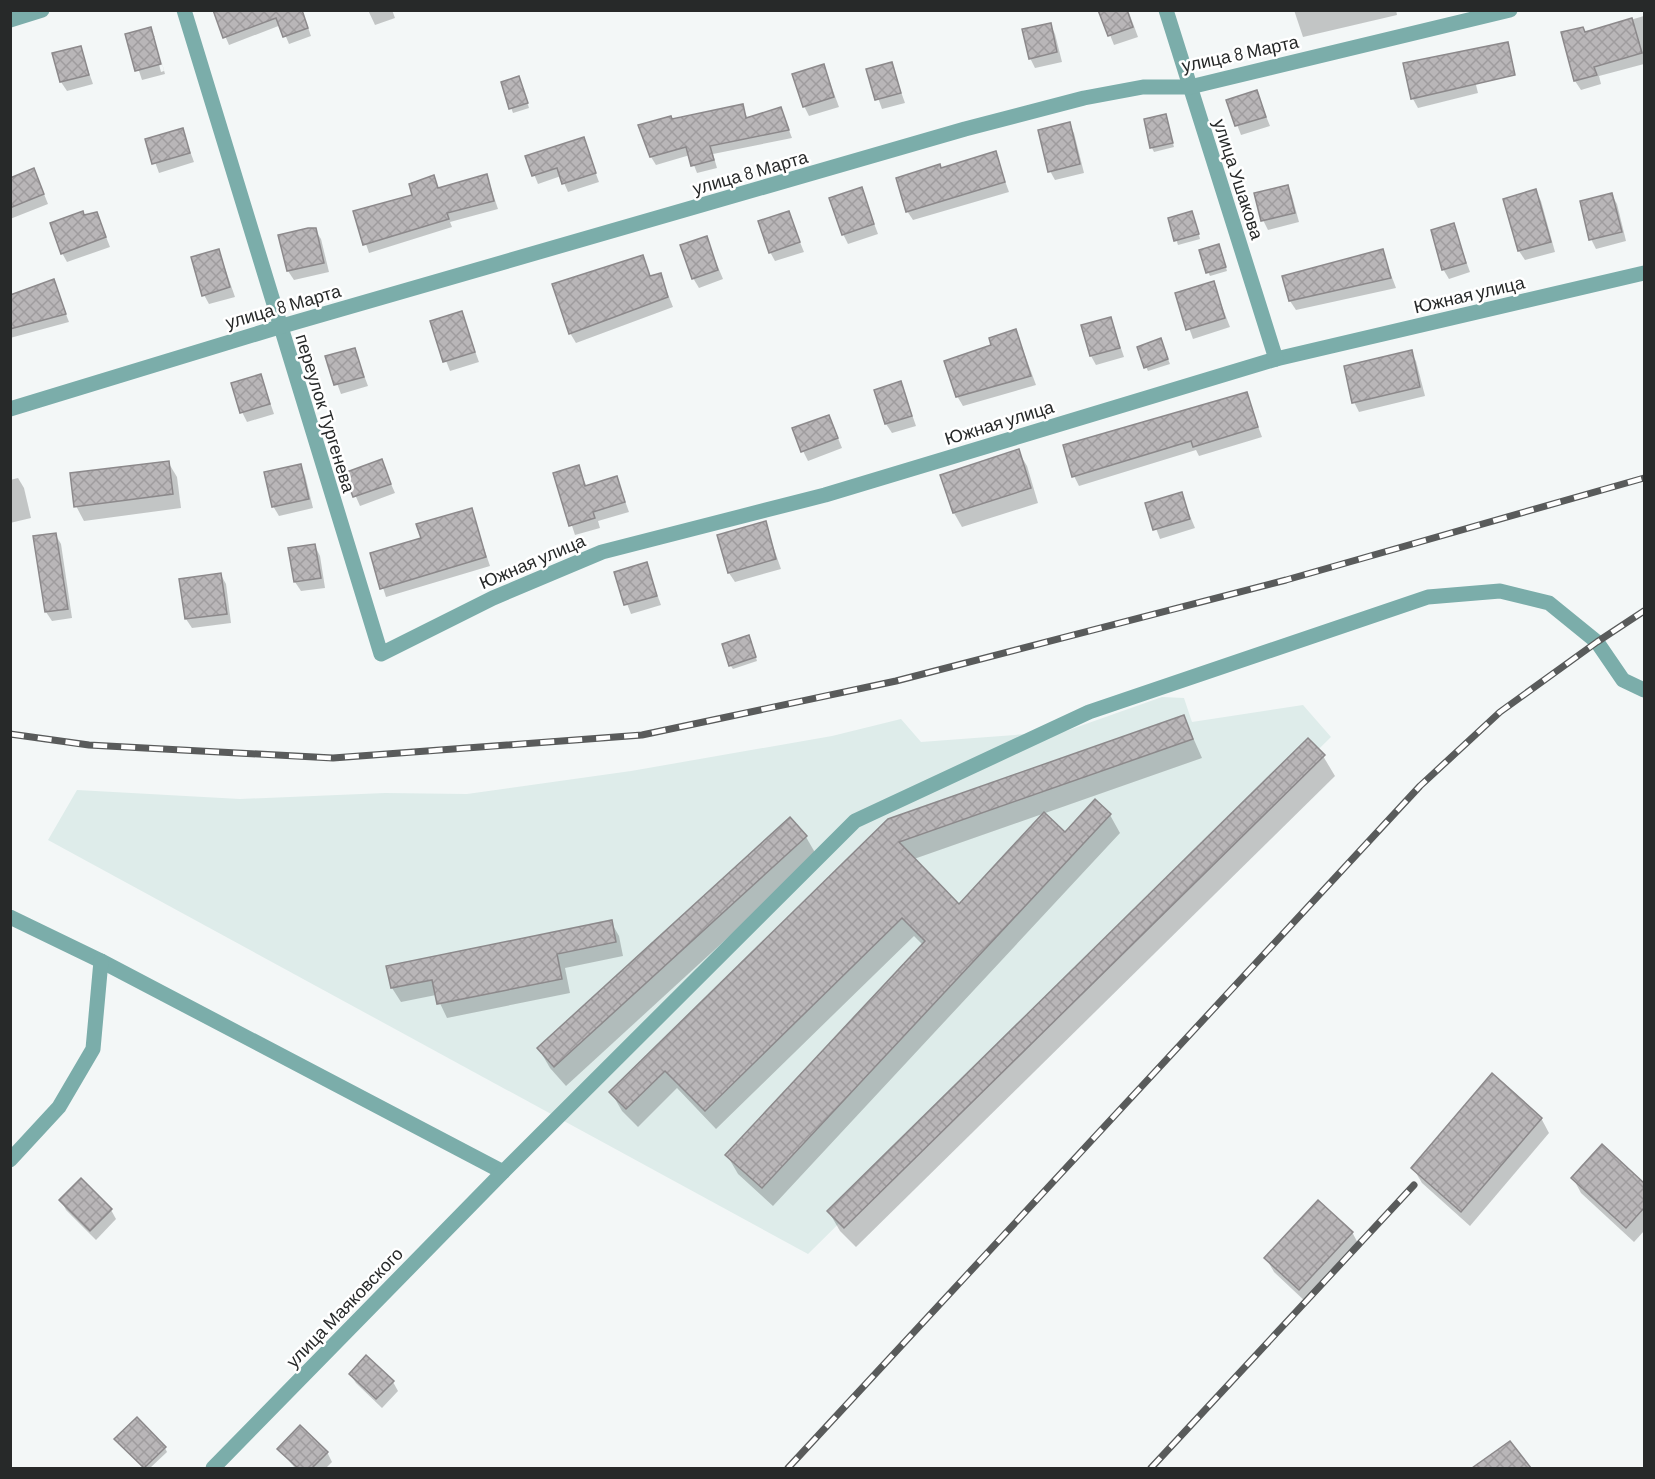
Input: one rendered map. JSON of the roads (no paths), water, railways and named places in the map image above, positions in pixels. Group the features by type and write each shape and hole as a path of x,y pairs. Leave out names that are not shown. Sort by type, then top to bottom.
{"street":[{"path":"10,20 42,10"},
{"name":"переулок Тургенева","path":"184,10 279,327 381,654"},
{"name":"улица Ушакова","path":"1166,10 1276,359"},
{"name":"улица 8 Марта","path":"10,409 279,327 965,129 1084,98 1143,87 1190,87 1510,10"},
{"name":"Южная улица","path":"381,654 493,598 602,552 825,495 1276,359 1644,273"},
{"name":"улица Маяковского","path":"213,1468 503,1172 855,821 1089,712 1428,597 1500,591 1549,603 1596,642 1623,680 1644,690"},
{"path":"10,917 101,961 503,1172"},
{"path":"10,1160 58,1107 93,1049 101,961"}],"railway":[{"path":"10,734 89,745 333,758 642,735 896,681 1286,580 1644,478"},
{"path":"788,1468 1420,786 1500,712 1644,611"},
{"path":"1151,1468 1414,1185"}]}
